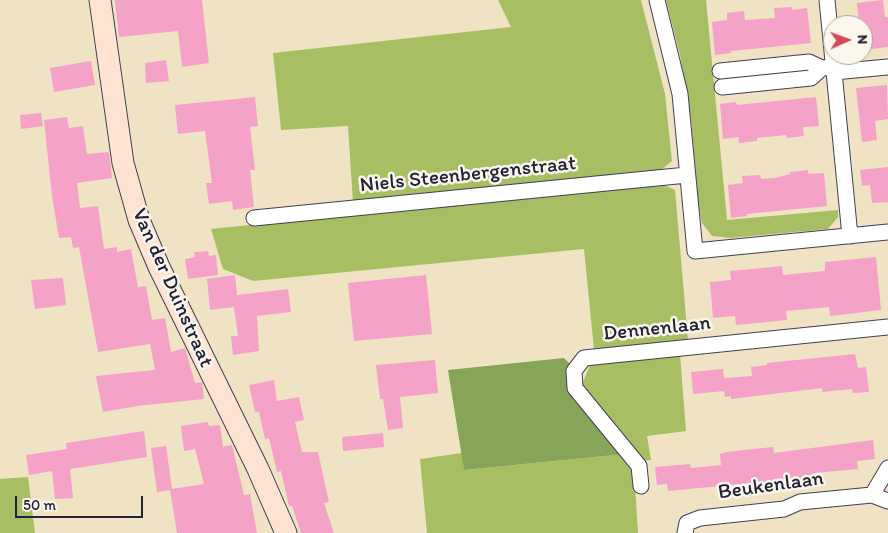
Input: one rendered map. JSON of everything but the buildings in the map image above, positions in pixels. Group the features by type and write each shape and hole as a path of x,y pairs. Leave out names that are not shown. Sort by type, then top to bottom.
{"street":[{"name":"Van der Duinstraat","path":"100,0 123,164 139,220 158,267 258,469 286,533"},
{"path":"657,0 680,94 695,251 888,232"},
{"path":"826,0 830,69 850,236"},
{"path":"720,71 809,62 830,69 888,67"},
{"path":"722,87 811,78 830,69"},
{"name":"Niels Steenbergenstraat","path":"254,218 687,175"},
{"name":"Dennenlaan","path":"641,486 639,466 575,388 574,371 584,358 888,328"},
{"path":"872,495 888,468"},
{"name":"Beukenlaan","path":"685,533 687,523 700,518 784,509 800,502 872,495 888,501"}],"green space":[{"path":"498,0 641,0 665,94 672,161 661,170 353,203 348,126 281,130 273,53 511,27"},
{"path":"666,0 706,0 727,220 838,210 838,217 828,229 730,238 712,236 702,223 698,204 691,119 680,55"},
{"path":"660,183 675,190 688,340 594,350 584,249 253,281 223,269 211,229"},
{"path":"680,355 686,431 647,436 651,460 641,461 581,387 591,362"},
{"path":"564,358 571,365 567,383 578,402 625,454 464,470 448,370"},
{"path":"462,453 464,470 625,454 634,469 638,533 427,533 420,459"},
{"path":"28,477 35,533 0,533 0,479"}]}
